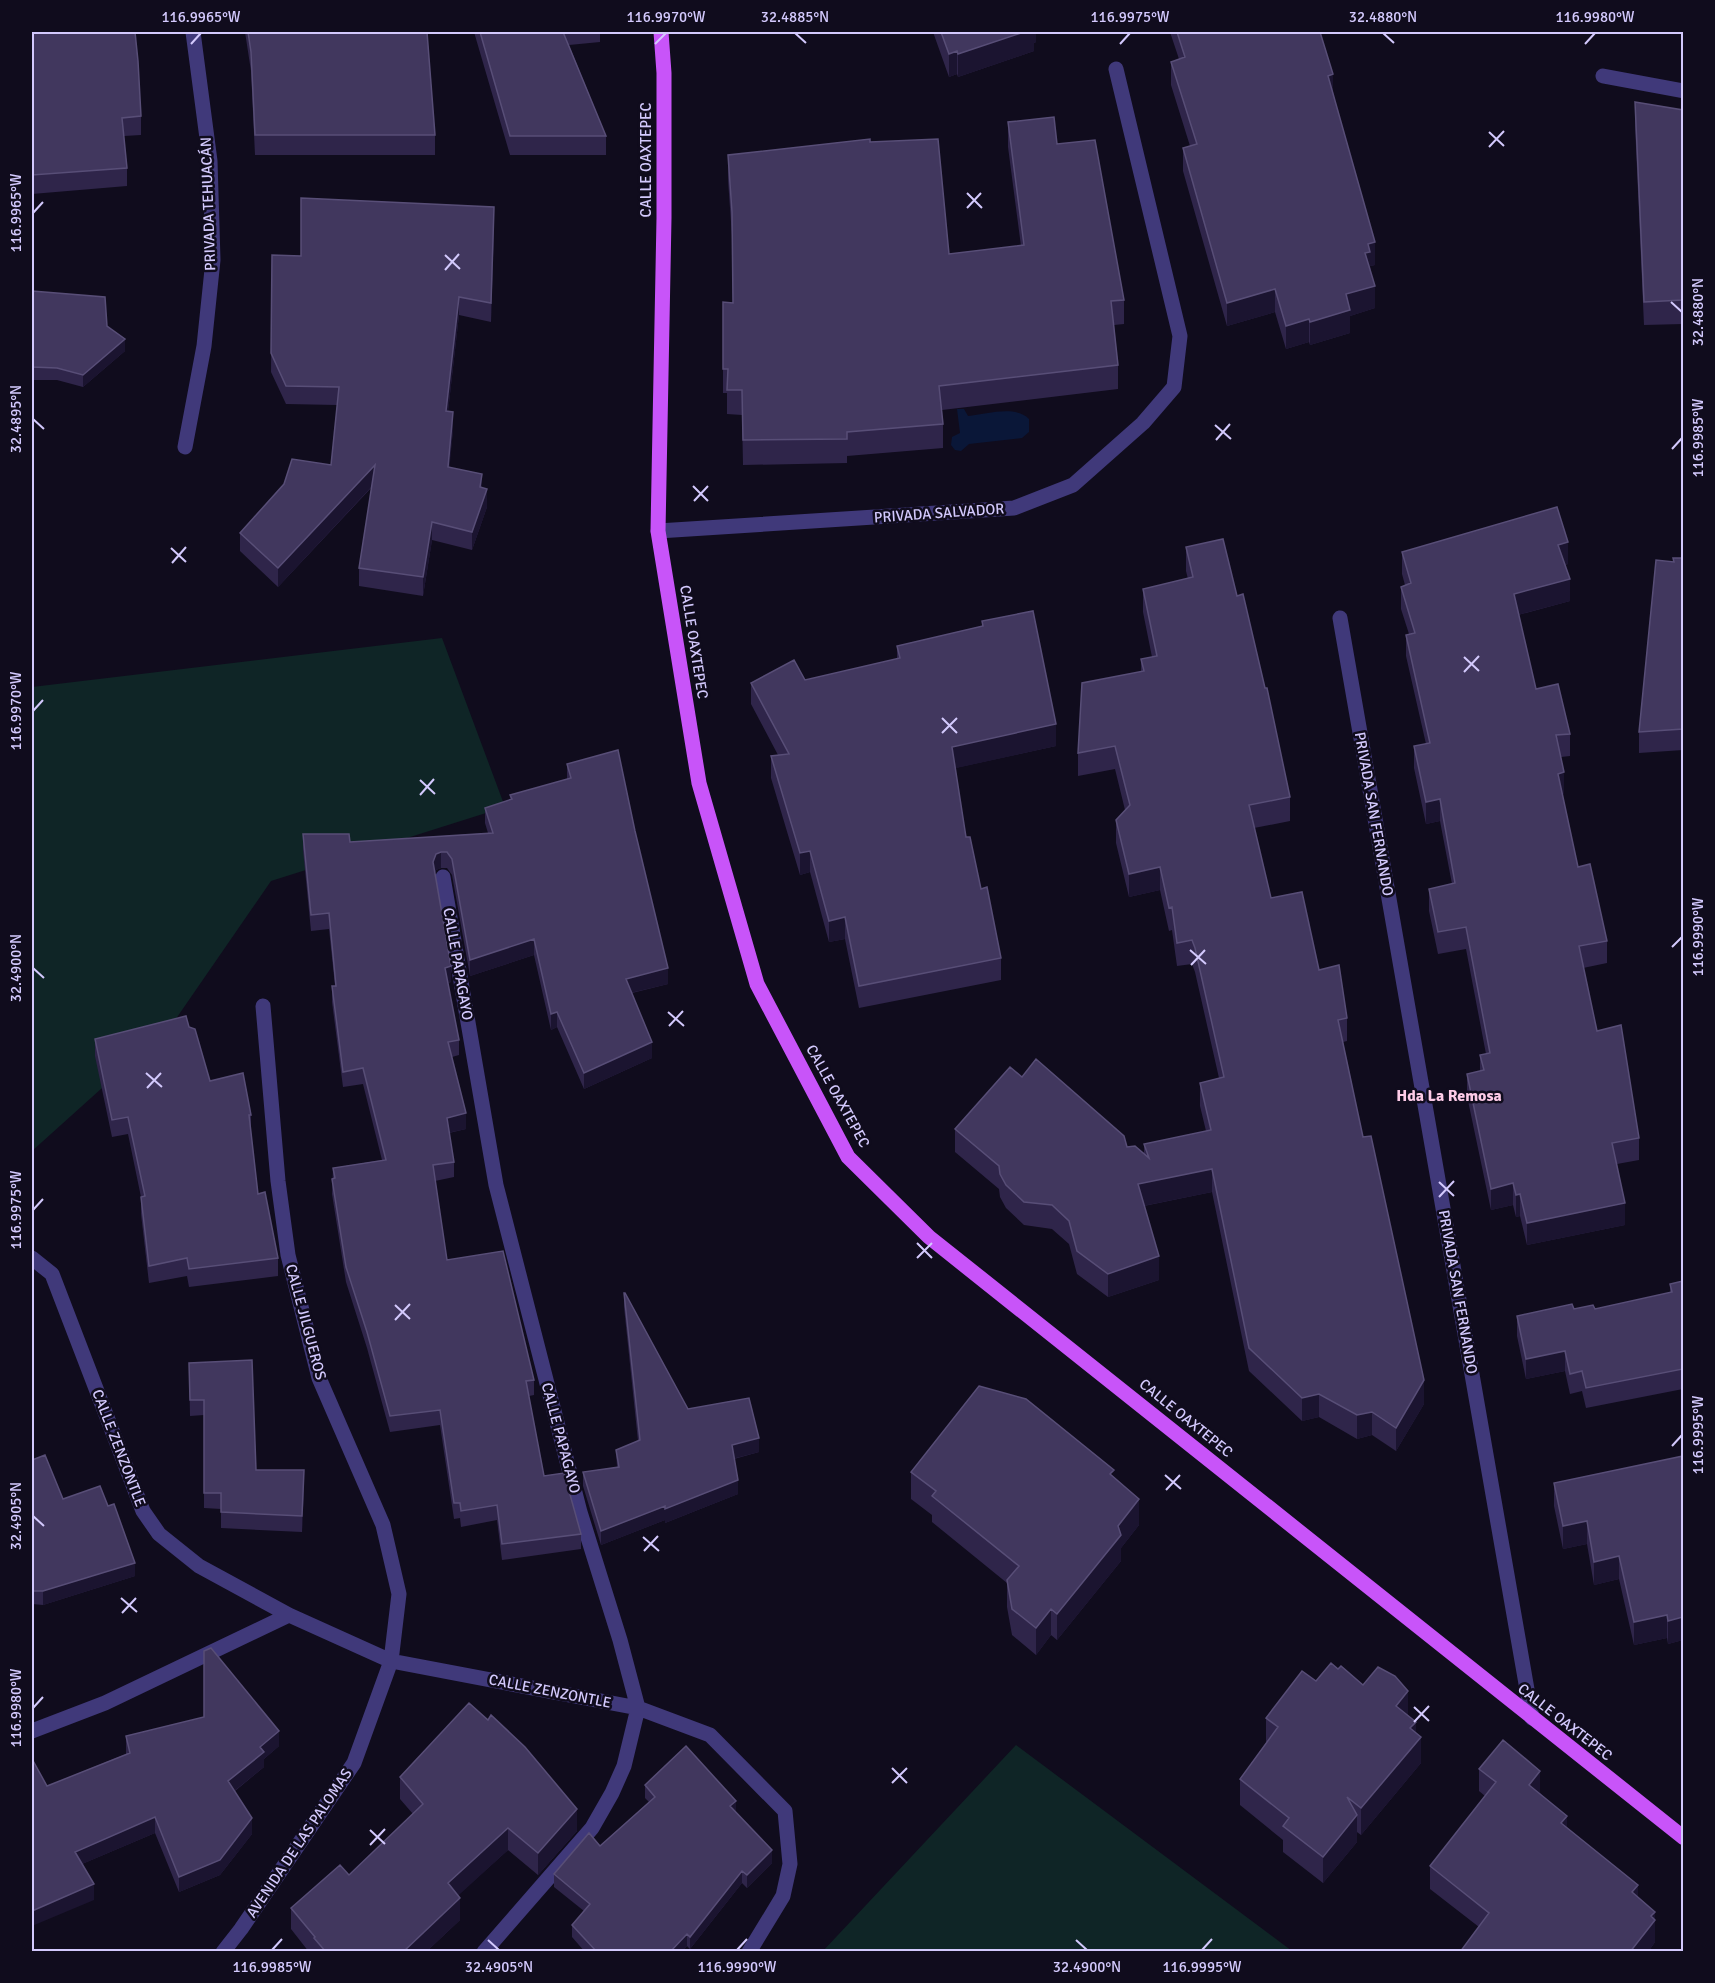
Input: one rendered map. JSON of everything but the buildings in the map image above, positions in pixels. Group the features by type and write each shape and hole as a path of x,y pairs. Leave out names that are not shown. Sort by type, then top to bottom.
{"main road":[{"name":"CALLE OAXTEPEC","path":"661,32 664,73 664,218 657,531 699,783 757,984 848,1157 929,1237 1683,1838"}],"street":[{"name":"PRIVADA TEHUACÁN","path":"185,447 204,346 213,260 210,161 193,32"},
{"name":"PRIVADA SALVADOR","path":"657,531 1014,508 1073,485 1143,423 1174,387 1180,336 1116,69"},
{"path":"1603,76 1683,91"},
{"name":"PRIVADA SAN FERNANDO","path":"1340,618 1532,1718"},
{"name":"CALLE PAPAGAYO","path":"443,877 496,1185 580,1512 620,1640 638,1708 624,1766 612,1793 592,1827 484,1952"},
{"name":"CALLE JILGUEROS","path":"263,1006 278,1181 288,1255 319,1378 383,1525 399,1594 391,1661"},
{"name":"CALLE ZENZONTLE","path":"32,1258 52,1274 143,1511 159,1534 199,1566 289,1615 391,1661 638,1708 710,1735 785,1811 790,1864 783,1896 749,1952"},
{"path":"32,1731 105,1703 289,1615"},
{"name":"AVENIDA DE LAS PALOMAS","path":"223,1952 354,1762 391,1661"}],"green space":[{"path":"442,638 505,807 271,881 171,1026 32,1151 32,687"},
{"path":"1016,1745 1292,1951 823,1951"}],"water":[{"path":"957,409 964,409 968,416 1017,412 1029,419 1029,432 1022,438 969,444 961,451 955,450 951,445 952,437 960,433"}],"district":[{"name":"Hda La Remosa","path":"1449,1095"}]}
